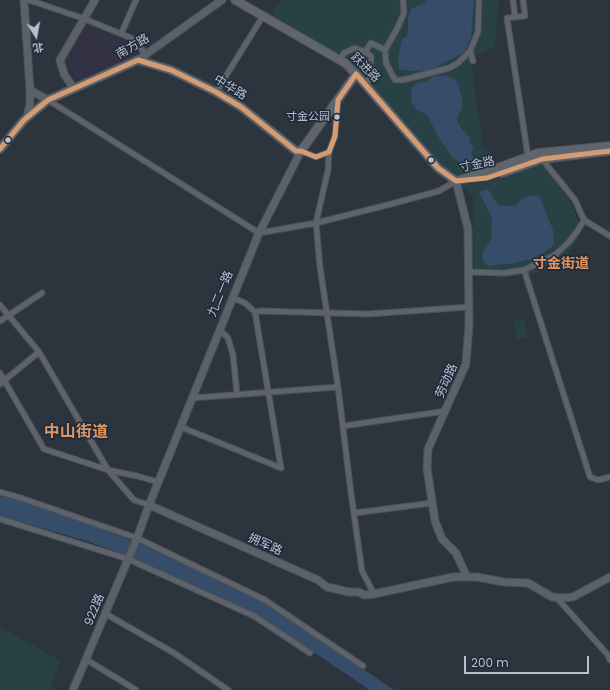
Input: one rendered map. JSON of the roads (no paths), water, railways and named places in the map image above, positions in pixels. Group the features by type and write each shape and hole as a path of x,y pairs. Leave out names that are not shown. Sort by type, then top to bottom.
{"main road":[{"name":"跃进路","path":"235,0 340,60 356,74 438,168 456,181"},
{"name":"中华路","path":"138,60 171,70 216,92 240,107 296,151 301,151"},
{"name":"南方路","path":"0,149 27,118 48,100 138,60"},
{"name":"九二一路","path":"301,151 356,74"},
{"name":"寸金路","path":"456,181 487,172 538,153 610,146"},
{"name":"寸金路","path":"456,181 488,178 542,159 610,151"}],"street":[{"path":"24,0 30,90 30,104 27,118"},
{"path":"29,0 85,19 131,38 146,54"},
{"path":"74,89 64,74 60,60 95,0"},
{"path":"121,34 136,0"},
{"name":"南方路","path":"138,60 222,0"},
{"path":"403,0 404,13 397,30 385,50 386,63 395,80 403,80 449,68 458,64 470,51 478,32 479,0"},
{"path":"513,0 515,17"},
{"path":"523,0 525,16 507,18 528,157"},
{"path":"216,92 263,16"},
{"path":"365,52 371,43 385,50"},
{"path":"340,60 344,53 356,48 371,56 371,77 365,84"},
{"path":"470,51 472,61"},
{"path":"30,90 259,233 316,223 439,191 456,181"},
{"path":"338,100 335,136 329,152 328,170 316,223 320,267 338,388 362,571 374,594"},
{"path":"301,151 316,157 329,152"},
{"name":"九二一路","path":"137,538 158,482 259,233 301,151"},
{"path":"542,159 575,200 584,220 610,236"},
{"name":"劳动路","path":"456,181 468,229 469,324 466,364 428,449 427,468 435,521 442,539 456,553 466,577"},
{"path":"468,272 504,273 524,270 555,255 569,242 584,220"},
{"path":"524,270 526,281 590,477 598,480 610,477"},
{"path":"0,321 42,292"},
{"path":"181,427 281,468 255,312 245,303 233,298"},
{"path":"0,305 39,352 108,470 134,500 149,505"},
{"path":"255,312 368,314 469,307"},
{"path":"220,330 228,338 233,355 237,394"},
{"path":"2,382 39,352"},
{"path":"0,373 2,382 44,449 108,470 158,482"},
{"path":"192,398 338,388"},
{"path":"343,426 446,411"},
{"path":"0,492 137,538 265,600 363,666"},
{"path":"354,512 432,503"},
{"name":"拥军路","path":"149,505 318,580 327,587 349,592 359,592 364,595 453,577 477,577 504,582 528,583 552,597 557,598"},
{"path":"0,519 128,559 254,616 310,653"},
{"name":"922路","path":"73,690 87,660 137,538"},
{"path":"557,598 573,597 610,577"},
{"path":"557,598 608,655 610,660"},
{"path":"106,614 174,654 228,690"},
{"path":"87,660 136,690"}],"place":[{"name":"寸金公园","path":"337,117"}],"district":[{"name":"寸金街道","path":"561,264"},
{"name":"中山街道","path":"76,433"}]}
